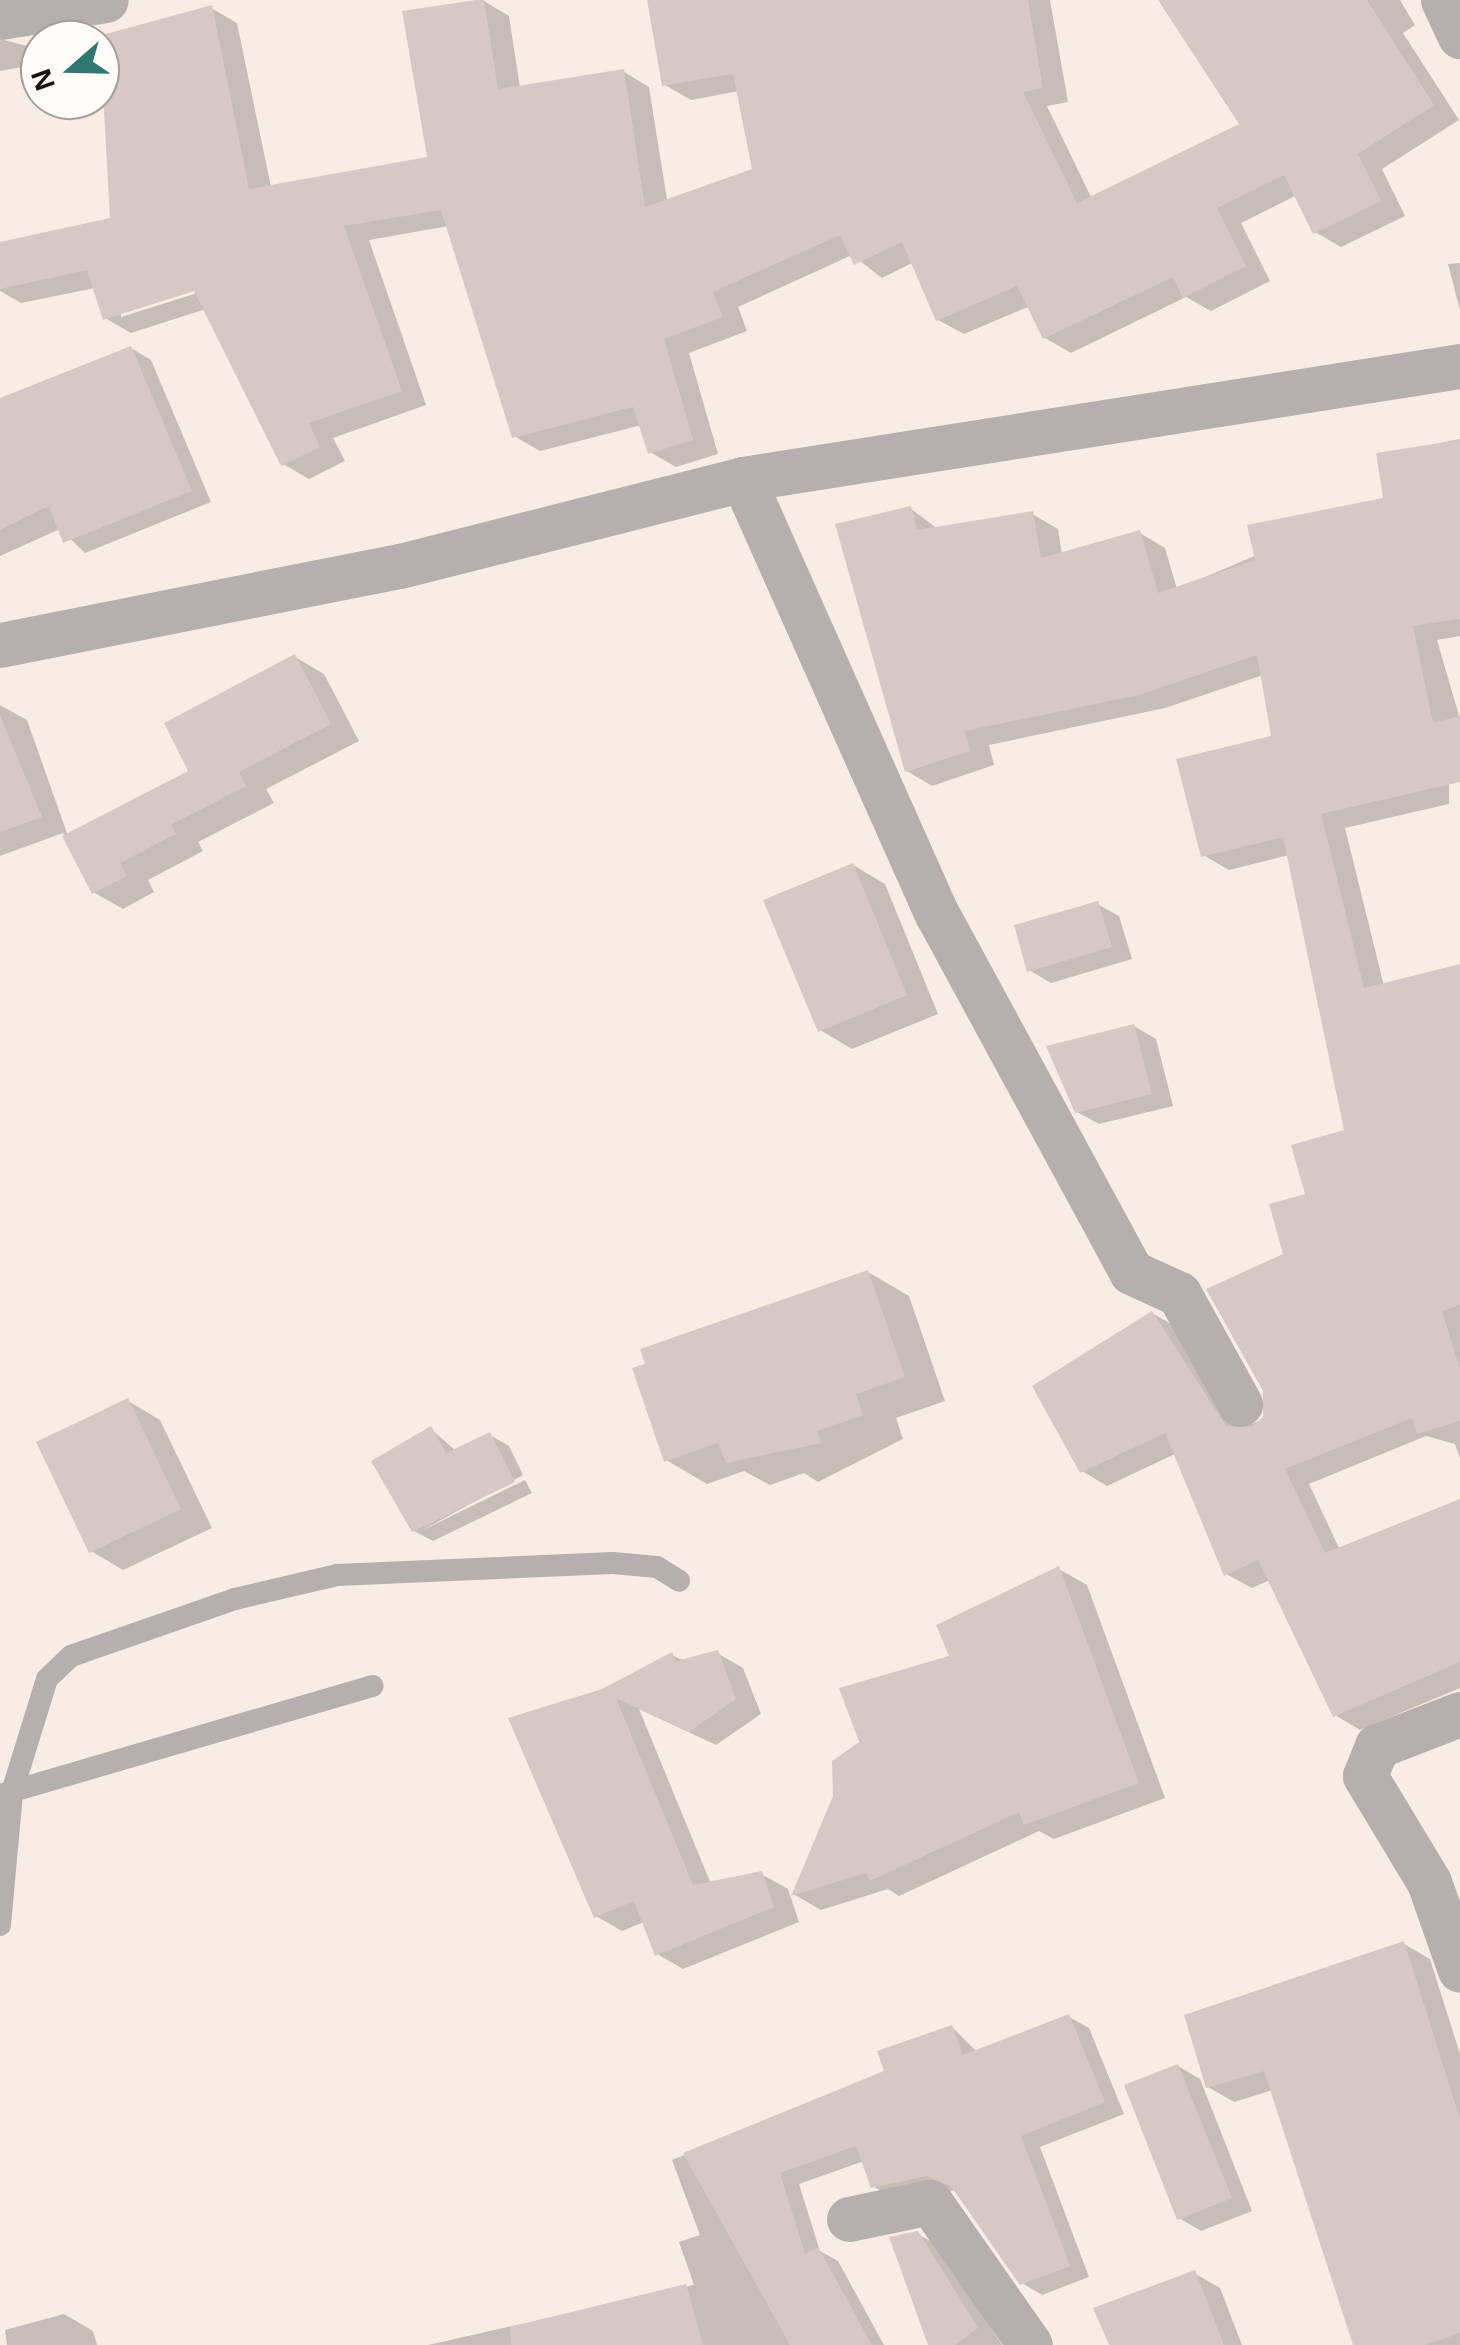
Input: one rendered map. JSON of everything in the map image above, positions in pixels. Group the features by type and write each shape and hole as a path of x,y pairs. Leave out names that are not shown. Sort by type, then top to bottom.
{"street":[{"path":"0,17 106,0"},
{"path":"1443,0 1460,36"},
{"path":"0,645 400,566 743,479 1460,366"},
{"path":"743,479 946,932 1131,1272 1179,1294 1240,1404"},
{"path":"1460,1714 1378,1746 1365,1776 1429,1882 1460,1970"},
{"path":"850,2219 930,2202 1030,2345"}],"lane":[{"path":"0,1925 6,1793 60,1662 235,1599 337,1575 503,1562 657,1567 679,1581"},
{"path":"6,1793 373,1686"}],"building":[{"path":"484,0 498,89 624,69 645,207 752,169 733,74 662,86 647,0 1028,0 1043,88 1023,92 1077,203 1239,124 1158,0 1367,0 1434,105 1358,154 1381,201 1313,234 1284,175 1217,208 1246,266 1183,298 1173,277 1043,339 1017,286 936,321 902,242 854,265 840,235 713,292 723,317 664,339 693,440 648,454 633,407 512,438 441,210 344,226 402,391 309,423 320,447 281,466 194,291 103,320 87,270 0,289 0,242 110,218 104,120 120,120 120,30 212,5 249,189 427,157 402,11"},
{"path":"131,346 192,491 63,543 49,506 0,530 0,398"},
{"path":"1460,440 1460,619 1413,626 1433,723 1460,716 1460,782 1321,814 1364,988 1460,964 1460,1305 1442,1311 1460,1369 1460,1421 1417,1434 1412,1418 1285,1469 1325,1553 1460,1499 1460,1662 1333,1717 1258,1560 1224,1576 1165,1433 1080,1473 1032,1386 1152,1311 1226,1426 1252,1427 1263,1417 1263,1391 1206,1289 1283,1254 1269,1204 1305,1194 1291,1145 1344,1130 1283,837 1201,857 1176,759 1271,736 1257,655 1139,695 965,731 970,751 905,772 835,524 911,506 917,530 1033,511 1041,558 1140,530 1158,593 1255,560 1247,525 1383,498 1376,453"},
{"path":"295,654 331,724 239,772 246,786 171,825 176,834 120,863 127,876 92,894 62,836 188,771 164,723"},
{"path":"0,715 42,817 0,832"},
{"path":"853,863 907,995 818,1032 763,900"},
{"path":"1098,901 1112,947 1027,972 1014,925"},
{"path":"1134,1024 1152,1094 1075,1113 1046,1046"},
{"path":"868,1270 905,1377 856,1394 863,1415 817,1431 821,1443 726,1463 718,1443 664,1462 632,1368 645,1364 640,1349"},
{"path":"128,1398 181,1509 89,1553 36,1442"},
{"path":"431,1426 446,1453 490,1432 515,1482 412,1532 371,1461"},
{"path":"1059,1566 1139,1783 1024,1825 1019,1812 870,1881 866,1873 791,1896 833,1796 832,1761 859,1742 839,1688 949,1656 936,1625"},
{"path":"718,1650 736,1699 689,1732 616,1698 693,1885 762,1871 774,1907 655,1956 634,1901 594,1918 508,1718 602,1689 672,1652 676,1661"},
{"path":"1404,1941 1460,2119 1460,2333 1425,2345 1353,2345 1264,2071 1206,2088 1184,2015"},
{"path":"1069,2014 1105,2102 1021,2136 1070,2266 1020,2285 951,2186 926,2176 871,2188 856,2146 780,2173 805,2254 818,2247 872,2345 790,2345 683,2153 884,2071 877,2051 952,2025 963,2055"},
{"path":"1178,2064 1232,2198 1177,2220 1124,2085"},
{"path":"918,2231 978,2328 955,2345 928,2345 889,2237"},
{"path":"1195,2270 1224,2345 1109,2345 1093,2308"},
{"path":"686,2284 703,2345 511,2345 510,2327"}]}
